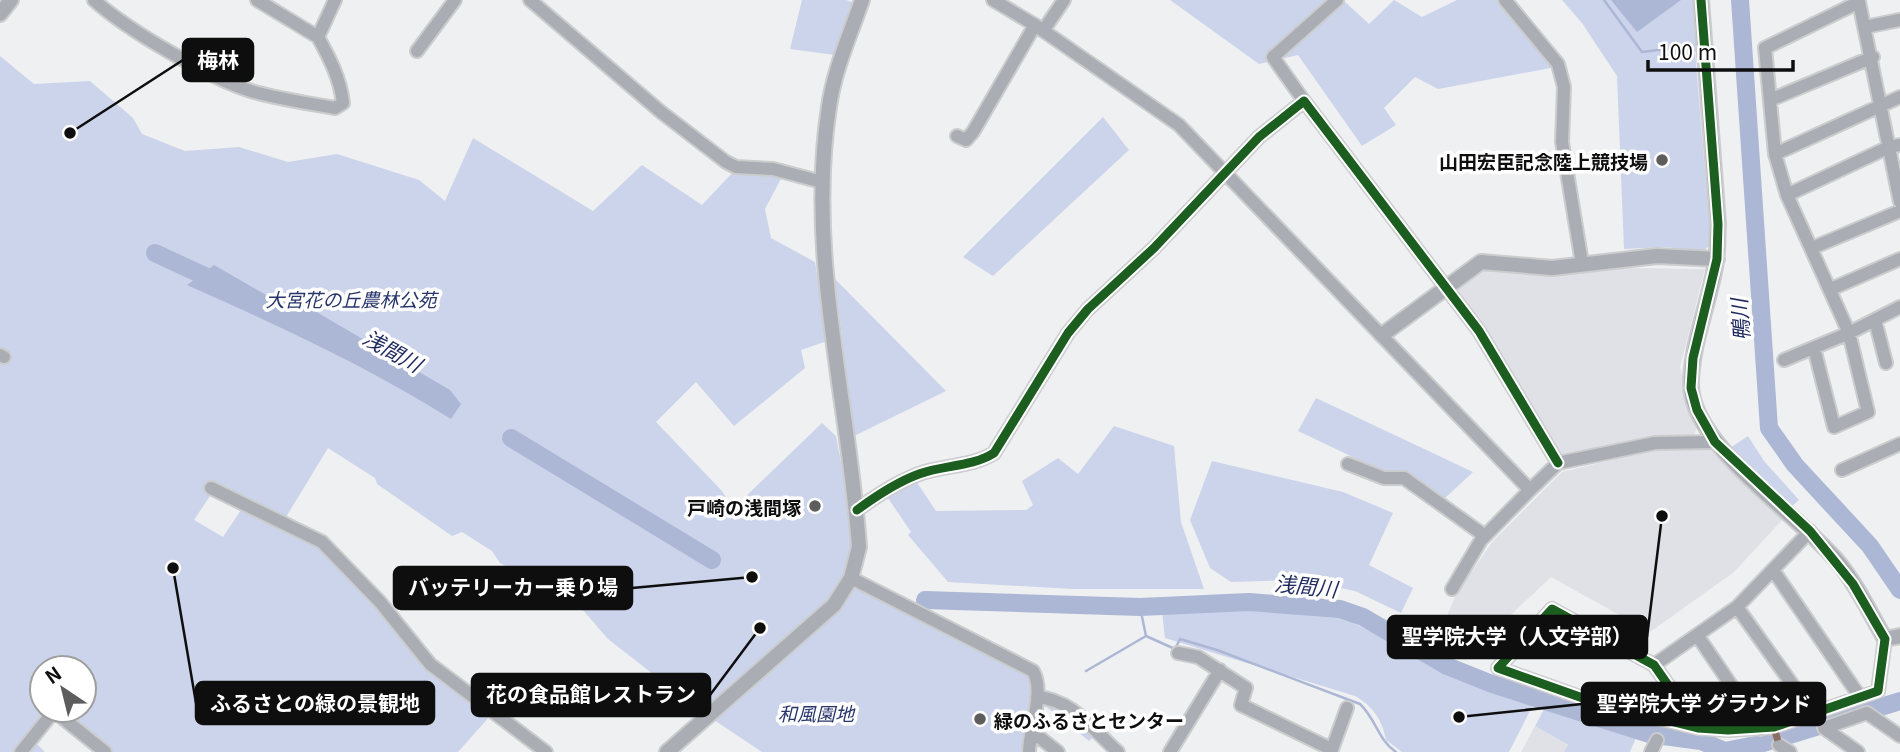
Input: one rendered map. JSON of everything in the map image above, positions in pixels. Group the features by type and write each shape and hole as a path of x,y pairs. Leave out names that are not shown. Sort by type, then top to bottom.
{"street":[{"path":"0,14 11,0"},
{"path":"94,0 131,29 215,76 248,90 335,108 343,103 336,68 318,37 257,0"},
{"path":"318,37 335,0"},
{"path":"417,51 455,0"},
{"path":"667,752 834,605 851,578 859,547 857,510 828,295 821,214 833,85 862,0"},
{"path":"993,0 1039,28 1179,125 1530,490"},
{"path":"957,136 966,141 1039,28 1064,0"},
{"path":"1337,0 1273,57 1446,285 1507,374 1522,407 1558,463"},
{"path":"1504,0 1558,64 1564,87 1562,142 1582,263"},
{"path":"1698,728 1654,665 1552,609 1498,668 1594,702 1698,728 1761,729 1878,691 1885,639 1853,584 1810,531 1716,442 1702,421 1691,388 1693,358 1717,259 1717,223 1701,0"},
{"path":"532,1 660,112 726,162 736,167 773,169 822,183"},
{"path":"1814,348 1834,427 1868,412 1849,333 1787,195 1775,154 1765,48 1861,1 1881,105 1895,146 1900,202"},
{"path":"1865,27 1899,20"},
{"path":"1770,100 1873,57"},
{"path":"1775,154 1900,97"},
{"path":"857,510 920,474 984,459 994,453 1068,333 1087,309 1154,248 1259,137 1304,101"},
{"path":"1787,195 1895,146"},
{"path":"1812,248 1900,211"},
{"path":"1382,335 1446,285 1481,262 1532,268 1657,256 1717,259"},
{"path":"1831,289 1900,259"},
{"path":"1784,360 1849,333 1900,307"},
{"path":"1875,320 1886,363"},
{"path":"1452,589 1485,536 1558,463 1655,443 1716,442"},
{"path":"1842,470 1900,444"},
{"path":"1348,464 1384,478 1404,478 1445,504 1485,536"},
{"path":"211,488 322,542 380,602 430,664 539,750"},
{"path":"1654,665 1737,607 1810,531"},
{"path":"1773,570 1860,697"},
{"path":"851,578 1033,671 1040,689 1030,730 1029,752"},
{"path":"1737,607 1812,712"},
{"path":"1697,635 1761,729"},
{"path":"1885,639 1900,636"},
{"path":"1178,653 1198,656 1246,688 1241,705 1327,747 1330,752"},
{"path":"1170,752 1220,670"},
{"path":"1037,697 1057,699 1073,710 1118,752"},
{"path":"1330,752 1347,708"},
{"path":"21,752 54,711 105,752"},
{"path":"1858,752 1824,728 1867,713 1900,736"},
{"path":"1030,730 1058,752"}],"shaded area":[{"path":"1611,0 1681,0 1637,32"},
{"path":"214,265 266,295 313,310 450,390 461,404 451,419 354,364 187,285"},
{"path":"1487,268 1549,275 1626,268 1705,269 1680,367 1696,430 1692,439 1558,459 1512,375 1456,289"},
{"path":"1711,449 1784,518 1734,572 1650,632 1551,577 1466,657 1436,643 1456,594 1493,541 1562,472 1653,450"},
{"path":"1535,726 1569,746 1564,752 1521,752"}],"green space":[{"path":"802,0 846,0 854,3 835,55 790,49"},
{"path":"1170,0 1343,0 1369,24 1394,0 1422,17 1457,0 1499,0 1556,67 1438,89 1415,77 1384,108 1396,125 1362,146 1298,55 1259,64"},
{"name":"山田宏臣記念陸上競技場","path":"1562,0 1696,0 1698,52 1695,52 1711,244 1702,252 1666,247 1624,249 1617,76 1582,23"},
{"name":"大宮花の丘農林公苑","path":"0,56 34,84 90,81 133,118 142,134 185,151 239,147 288,162 337,154 419,180 445,201 473,138 593,211 642,165 702,205 734,171 783,175 765,209 771,238 815,262 827,341 801,350 805,368 734,426 696,382 656,422 722,491 737,516 741,501 822,423 836,436 850,509 851,566 830,603 703,713 608,639 582,609 556,596 549,598 524,576 500,563 492,551 462,532 452,536 377,484 375,478 328,448 286,517 216,487 194,520 223,537 245,504 322,542 413,649 490,716 458,752 105,752 69,724 98,724 98,654 28,654 28,724 46,724 34,741 45,752 0,752"},
{"path":"1103,117 1129,150 993,276 963,257"},
{"path":"835,279 946,391 854,436"},
{"path":"1316,398 1473,472 1445,498 1405,472 1380,470 1298,431"},
{"path":"1114,426 1174,446 1181,522 1204,589 1073,589 948,582 908,535 911,532 888,498 916,481 936,511 1026,510 1033,505 1022,481 1058,458 1078,474"},
{"path":"1748,436 1764,461 1799,500 1791,507 1730,448"},
{"path":"1212,461 1343,492 1393,513 1369,565 1413,588 1401,613 1355,591 1300,580 1231,582 1210,568 1190,520"},
{"name":"和風園地","path":"853,584 1030,673 1037,685 1022,752 762,752 711,718 787,656 823,622"},
{"path":"1274,607 1339,616 1454,677 1534,703 1509,752 1402,752 1386,740 1376,714 1355,696 1165,638 1162,612"},
{"path":"1048,700 1062,705 1095,735 1089,741 1044,705"},
{"path":"1547,704 1638,733 1630,752 1564,752 1568,745 1535,726"}],"waterway":[{"path":"1604,0 1642,52 1690,46"},
{"name":"鴨川","path":"1740,0 1769,428 1795,465 1870,546 1900,590"},
{"name":"浅間川","path":"155,253 222,284"},
{"name":"浅間川","path":"511,438 712,560"},
{"name":"浅間川","path":"925,600 1140,607 1249,602 1340,609 1363,617 1447,666 1492,684 1649,734 1701,741 1725,751 1760,744 1900,701"},
{"path":"1140,607 1146,636 1175,649 1180,639 1217,650 1360,704 1385,742 1396,752"},
{"path":"1086,671 1146,636"}],"marked path":[{"path":"1774,727 1779,745"}],"cycle path":[{"path":"1698,728 1654,665 1552,609 1498,668 1594,702 1698,728 1728,730 1774,727 1878,691 1885,639 1853,584 1810,531 1715,442 1697,410 1691,388 1693,358 1717,259 1718,224 1701,0"},
{"path":"857,510 911,477 976,461 994,453 1068,333 1088,309 1154,248 1259,137 1304,101 1479,331 1558,463"}],"place":[{"name":"梅林","path":"70,133"},
{"name":"山田宏臣記念陸上競技場","path":"1662,160"},
{"name":"戸崎の浅間塚","path":"815,506"},
{"name":"聖学院大学（人文学部）","path":"1662,516"},
{"name":"ふるさとの緑の景観地","path":"173,568"},
{"name":"バッテリーカー乗り場","path":"752,577"},
{"name":"花の食品館レストラン","path":"760,628"},
{"name":"聖学院大学 グラウンド","path":"1459,717"},
{"name":"緑のふるさとセンター","path":"980,719"}]}
